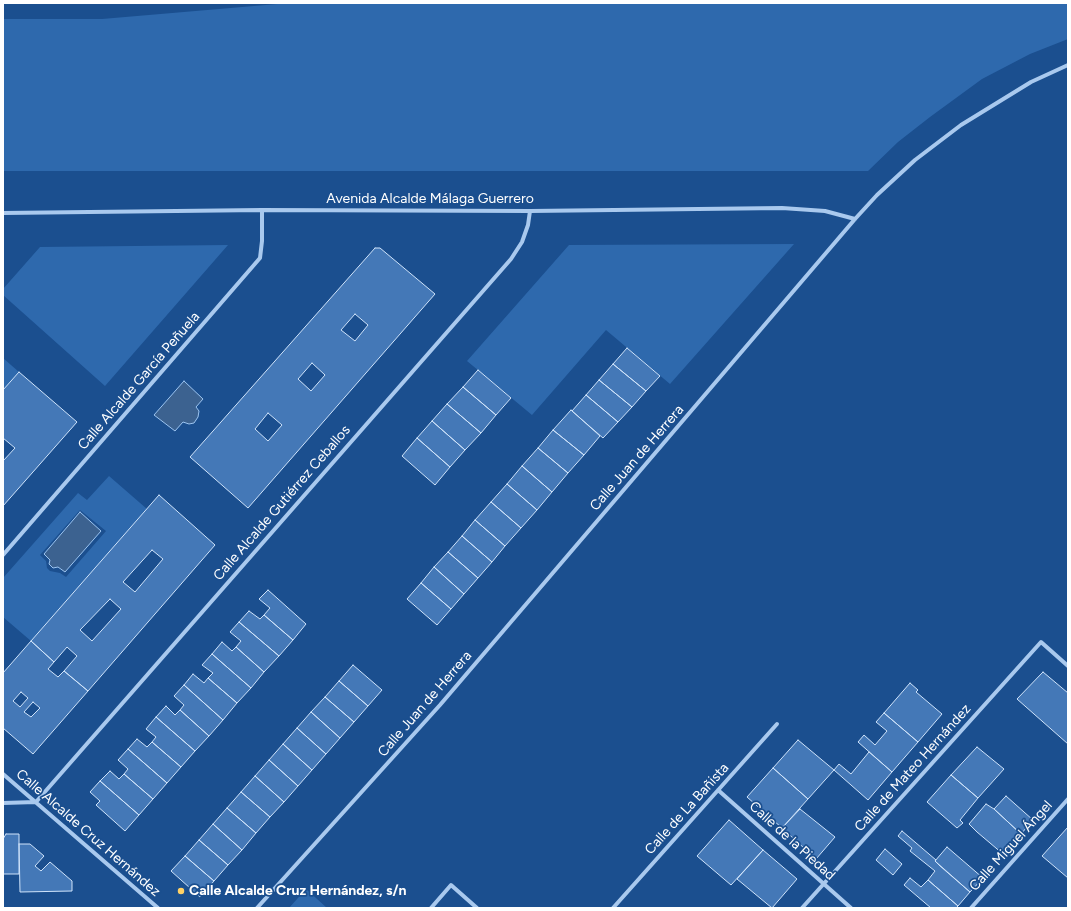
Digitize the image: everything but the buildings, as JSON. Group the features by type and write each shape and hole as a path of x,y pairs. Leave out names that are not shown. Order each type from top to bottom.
{"street":[{"name":"Calle Juan de Herrera","path":"257,908 440,705 877,195 915,160 961,125 1030,82 1068,65"},
{"name":"Avenida Alcalde Málaga Guerrero","path":"3,213 262,210 782,208 825,210 855,219"},
{"name":"Calle Alcalde García Peñuela","path":"3,555 260,258 262,241 262,210"},
{"name":"Calle Alcalde Gutiérrez Ceballos","path":"36,802 257,548 512,259 522,242 528,225 530,210"},
{"name":"Calle de Mateo Hernández","path":"802,908 1041,642 1068,666"},
{"name":"Calle de La Bañista","path":"613,908 777,724"},
{"name":"Calle Alcalde Cruz Hernández","path":"3,774 158,908"},
{"name":"Calle de la Piedad","path":"718,790 851,908"},
{"name":"Calle Miguel Ángel","path":"971,908 1068,799"},
{"path":"3,803 36,802"},
{"path":"431,908 451,885 477,908"}],"shaded area":[{"path":"289,3 1068,3 1068,39 1030,54 982,79 898,142 868,171 3,171 3,19 102,19"},
{"path":"794,244 670,384 606,330 532,415 467,361 569,245"},
{"path":"228,245 105,386 3,295 3,289 40,247"},
{"path":"3,358 19,372 3,390"},
{"path":"184,381 203,399 196,407 199,411 198,417 194,423 189,424 183,422 175,431 154,415"},
{"path":"109,476 147,509 31,641 3,617 3,578 78,493 87,500","holes":["80,510 106,531 66,577 60,573 50,571 47,568 46,561 40,555"]},
{"path":"80,512 101,531 65,572 58,567 53,568 49,564 50,560 44,554"},
{"path":"306,889 327,908 289,908"}],"place":[{"name":"Calle Alcalde Cruz Hernández, s/n","path":"181,891"}]}
